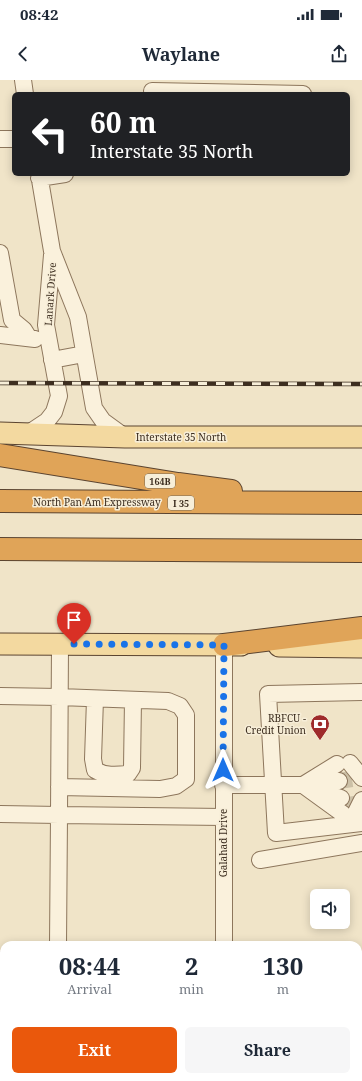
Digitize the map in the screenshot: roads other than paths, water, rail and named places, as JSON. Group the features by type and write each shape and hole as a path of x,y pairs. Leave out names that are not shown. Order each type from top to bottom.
{"highway":[{"name":"164B","path":"0,455 178,484 321,503"},
{"name":"North Pan Am Expressway","path":"0,501 362,503"},
{"path":"0,549 362,551"},
{"path":"224,645 362,628"}],"main road":[{"name":"Interstate 35 North","path":"0,433 125,437 362,437"},
{"path":"0,644 362,646"}],"street":[{"path":"23,80 25,92"},
{"path":"308,80 308,92"},
{"path":"152,88 253,92"},
{"path":"0,139 12,139"},
{"name":"Lanark Drive","path":"39,176 52,251 78,317 94,408 103,421 125,437"},
{"name":"Lanark Drive","path":"28,433 47,421 57,404 59,396 46,325 52,251"},
{"path":"0,253 12,320 24,330 29,338"},
{"path":"0,336 49,340"},
{"path":"52,360 84,354"},
{"path":"58,941 60,644"},
{"name":"Galahad Drive","path":"224,645 224,941"},
{"path":"352,790 276,833 272,786 268,694 362,692"},
{"path":"0,696 168,702 180,706 186,715 186,779 176,786 160,789 59,787"},
{"path":"94,699 93,759 95,770 101,774 113,775 128,774 132,768 133,700"},
{"path":"223,785 303,785 352,790"},
{"path":"303,785 352,790"},
{"path":"303,785 352,790"},
{"path":"0,814 224,817"},
{"path":"260,860 362,843"}],"tunnel":[{"path":"339,781 352,779"},
{"path":"341,806 355,804"}],"railway":[{"path":"0,383 362,384"}],"place":[{"name":"RBFCU - Credit Union","path":"320,741"}]}
